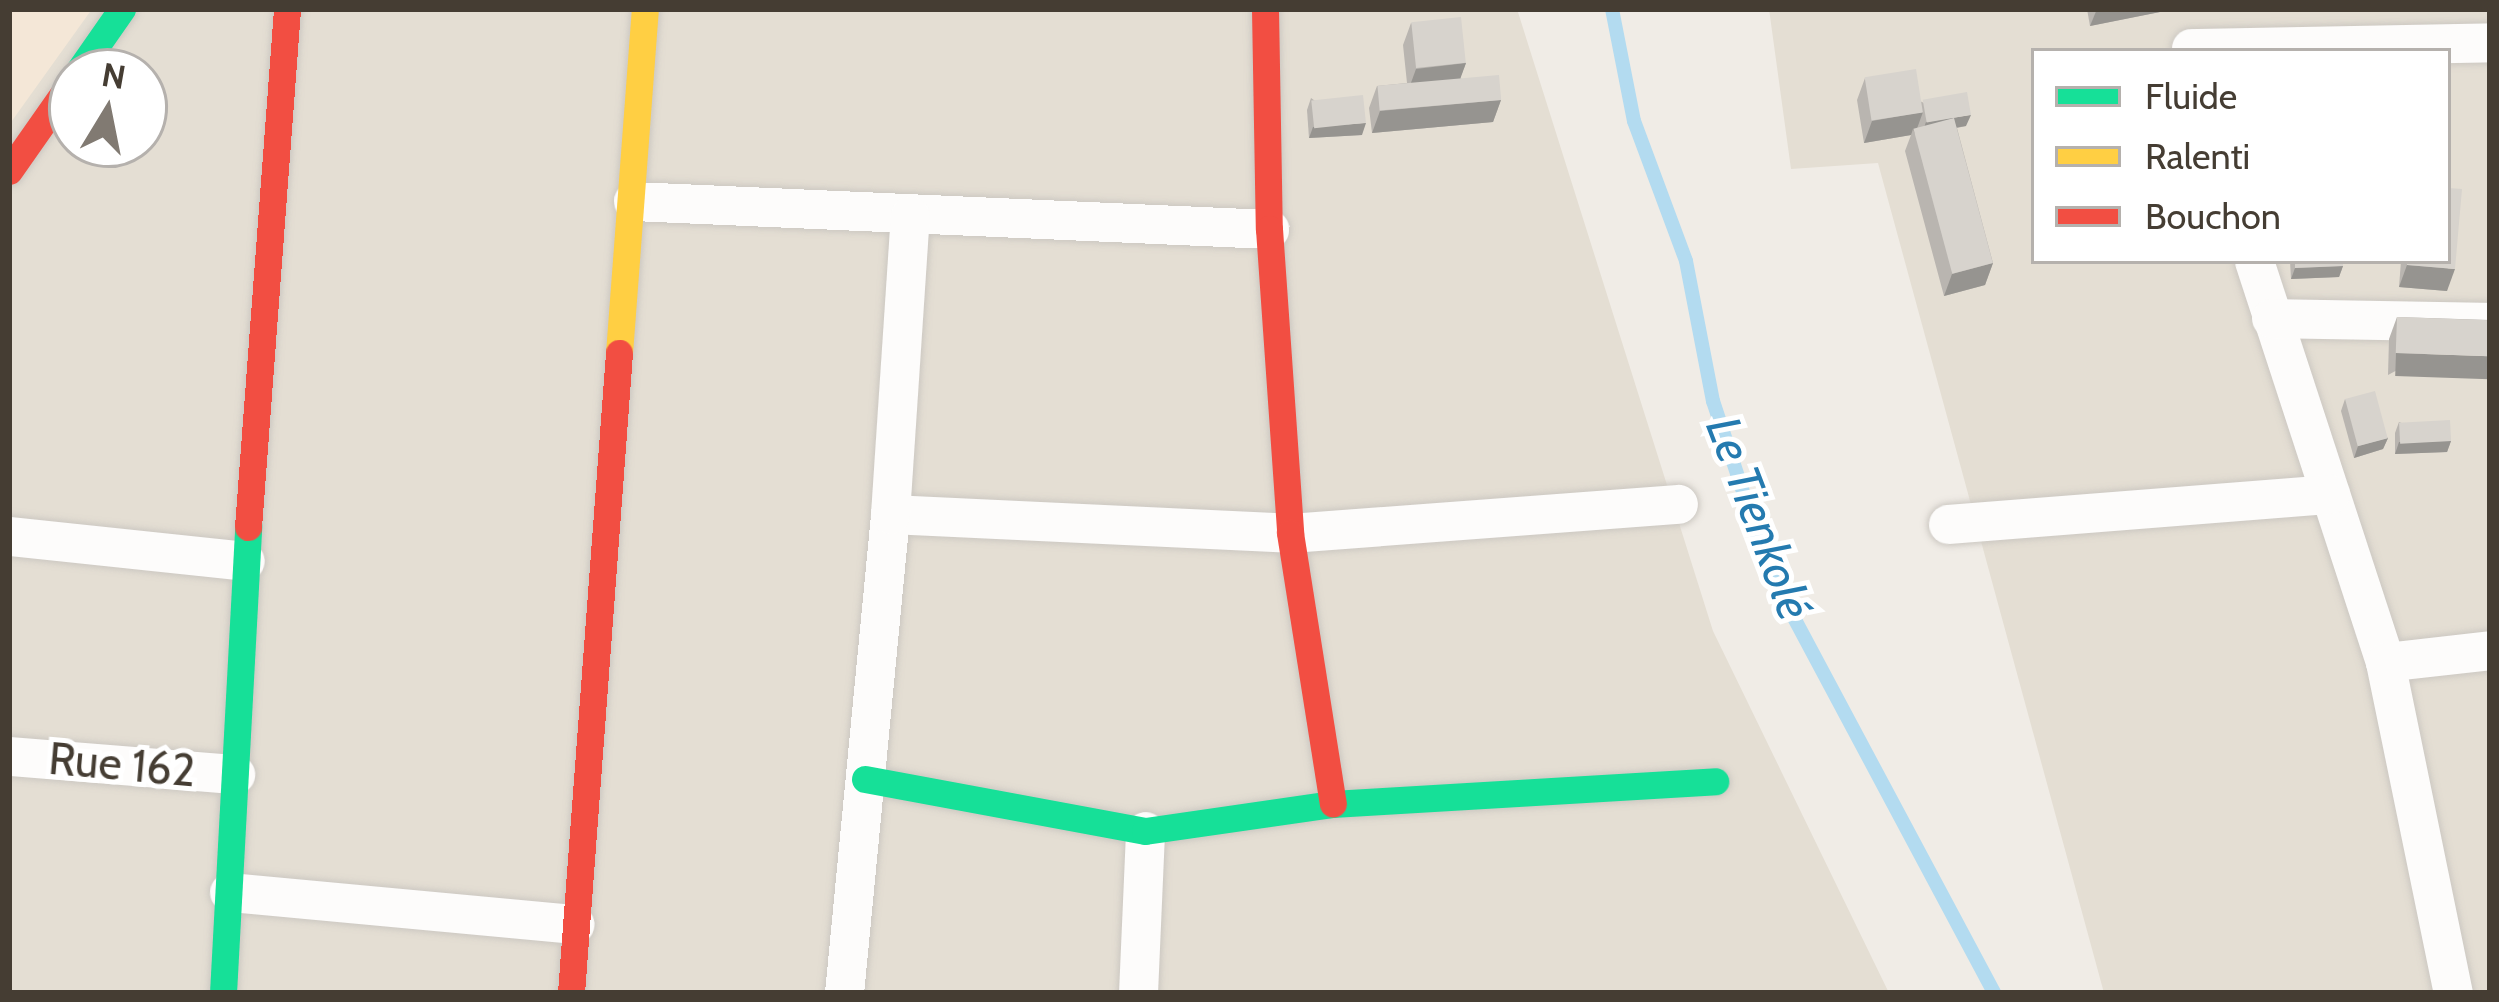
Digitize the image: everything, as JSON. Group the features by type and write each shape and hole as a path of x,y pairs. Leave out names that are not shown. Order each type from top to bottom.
{"street":[{"path":"95,48 122,9"},
{"path":"223,993 245,561 287,9"},
{"path":"571,993 645,9"},
{"path":"1265,9 1269,230 1290,533 1334,805"},
{"path":"2190,36 2490,42"},
{"path":"9,171 48,115"},
{"path":"633,201 1269,230"},
{"path":"844,993 890,514 910,216"},
{"path":"2255,264 2385,662 2453,993"},
{"path":"2271,318 2490,322"},
{"path":"1948,524 2330,494"},
{"path":"890,514 1290,533 1678,504"},
{"path":"9,536 245,561"},
{"path":"2385,662 2490,650"},
{"name":"Rue 162","path":"9,756 235,774"},
{"path":"865,779 1145,831 1334,805 1715,781"},
{"path":"1138,993 1145,831"},
{"path":"229,892 575,924"}],"shaded area":[{"path":"9,9 1517,9 1713,631 1889,993 9,993"},
{"path":"9,9 92,9 64,48 48,48 48,70 9,125"},
{"path":"1769,9 2490,9 2490,993 2104,993 1878,163 1791,169"}],"building":[{"path":"1461,17 1466,63 1416,68 1411,22"},
{"path":"1916,69 1923,112 1872,121 1865,77"},
{"path":"1499,75 1501,100 1380,111 1377,86"},
{"path":"1967,92 1971,115 1927,122 1923,100"},
{"path":"1363,95 1366,123 1314,128 1311,100"},
{"path":"1954,118 1993,263 1952,274 1913,129"},
{"path":"2451,188 2462,189 2455,269 2407,265 2451,264"},
{"path":"2295,264 2343,264 2343,266 2295,268"},
{"path":"2397,317 2490,320 2489,356 2396,353"},
{"path":"2375,391 2388,438 2358,446 2345,399"},
{"path":"2450,420 2451,441 2400,444 2399,423"}],"waterway":[{"name":"Le Tienkolé","path":"1612,9 1634,121 1686,261 1713,401 1770,573 1994,993"}],"traffic: fast":[{"path":"95,48 122,9"},
{"path":"223,993 248,527"},
{"path":"865,779 1145,831 1333,804 1715,781"}],"traffic: slow":[{"path":"619,353 645,9"}],"traffic: jam":[{"path":"248,527 287,9"},
{"path":"1265,9 1269,229 1290,533 1333,804"},
{"path":"9,171 48,115"},
{"path":"571,993 619,353"}]}
